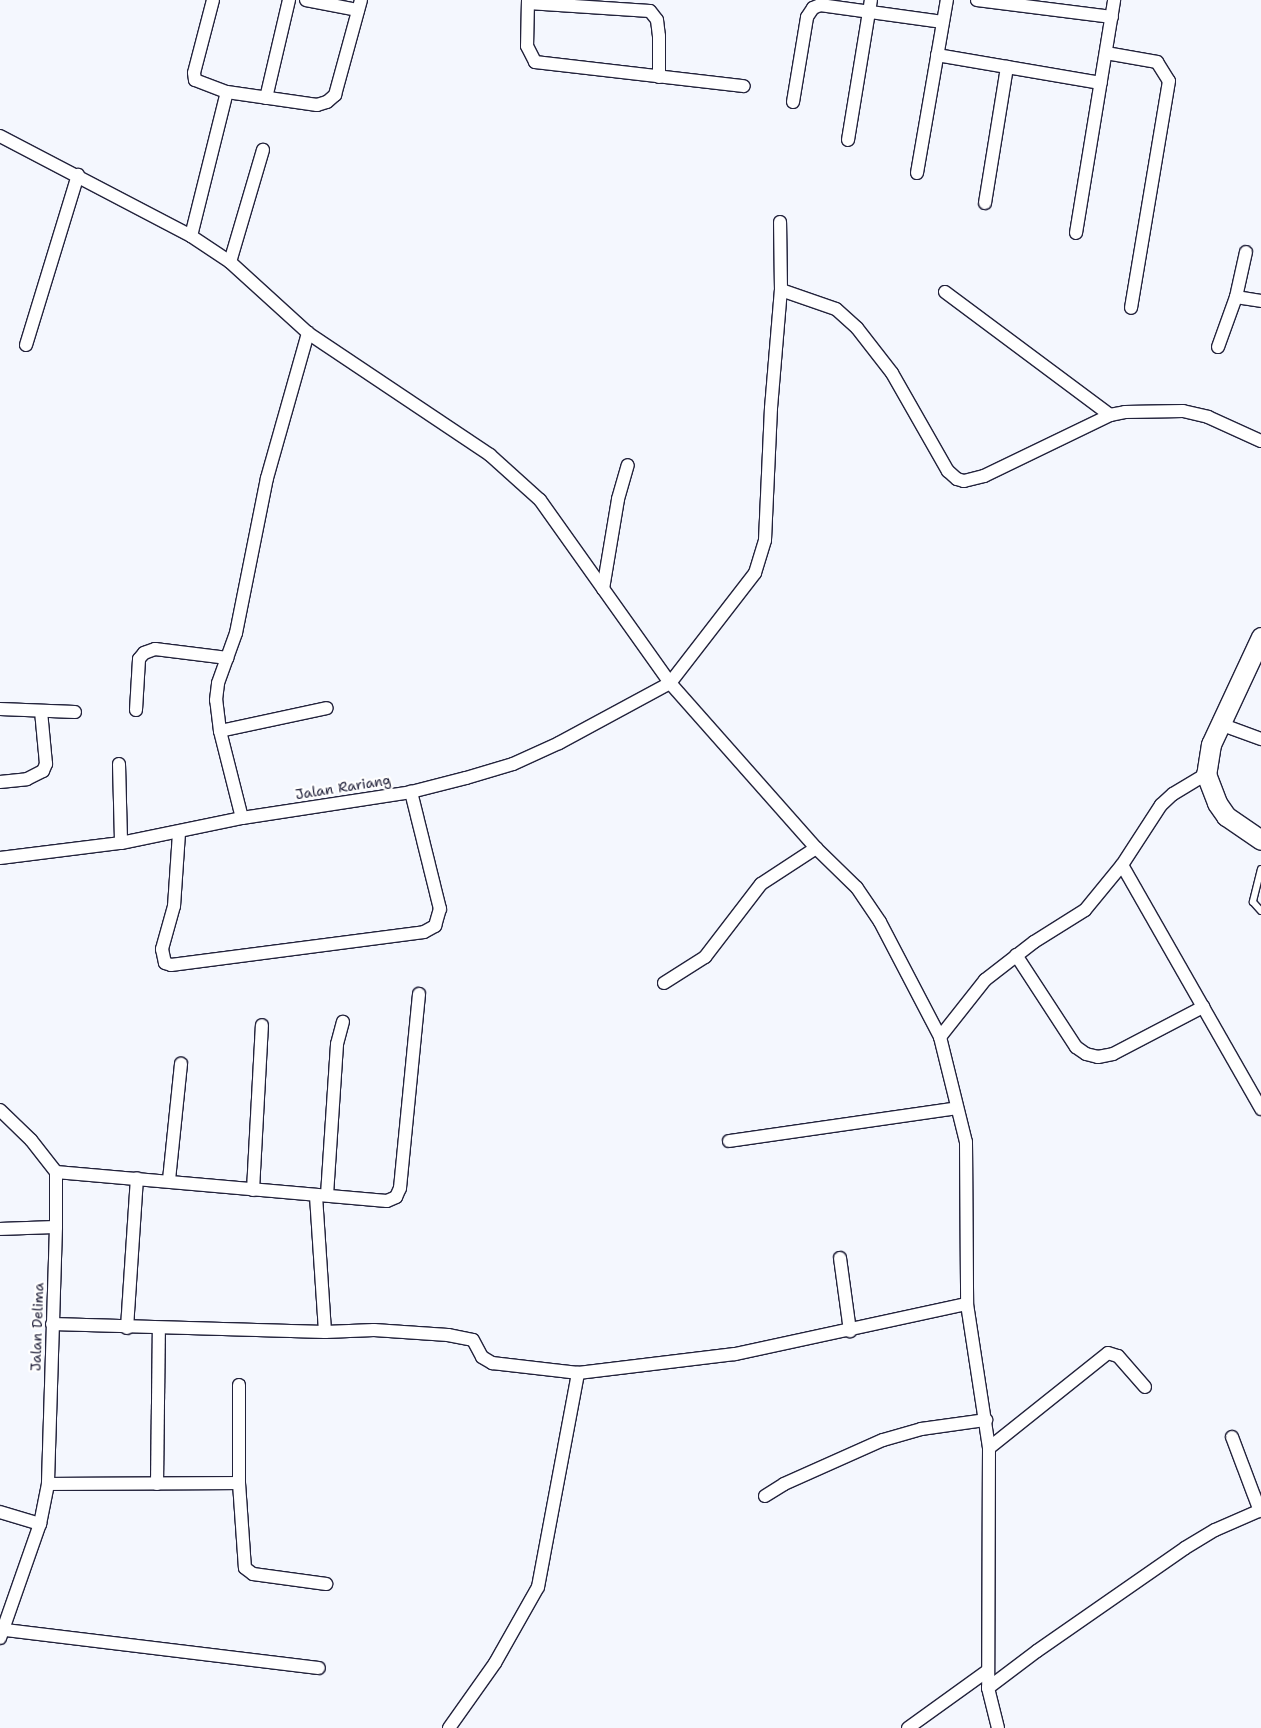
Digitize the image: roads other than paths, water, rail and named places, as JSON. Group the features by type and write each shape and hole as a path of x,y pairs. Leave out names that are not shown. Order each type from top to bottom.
{"street":[{"path":"213,0 194,78 197,82 227,92 317,105 330,101 335,95 359,5 306,0"},
{"path":"266,98 289,0"},
{"path":"917,173 946,0"},
{"path":"977,0 1028,3 1112,18"},
{"path":"1076,233 1114,0"},
{"path":"659,77 657,20 650,10 528,1 528,46 535,62 659,77 744,86"},
{"path":"793,102 807,17 813,8 820,5 870,6 943,22"},
{"path":"848,140 870,6"},
{"path":"1106,52 1157,62 1169,81 1131,308"},
{"path":"937,55 1100,82"},
{"path":"985,203 1007,67"},
{"path":"191,236 227,92"},
{"path":"0,136 78,175 191,236 230,262 308,333 497,462 540,500 670,683 816,848 857,888 880,922 940,1036 966,1142 968,1170 967,1304 989,1448 986,1672 998,1728"},
{"path":"230,262 263,150"},
{"path":"26,345 78,175"},
{"path":"670,683 755,573 765,540 770,408 781,290 780,222"},
{"path":"1218,347 1236,296 1246,252"},
{"path":"781,290 836,310 857,328 892,373 948,471 956,479 964,481 984,476 1110,415 1159,410 1183,411 1208,417 1261,441"},
{"path":"945,292 1110,415"},
{"path":"1236,296 1261,301"},
{"path":"242,818 220,732 216,700 236,633 267,478 308,333"},
{"path":"603,589 618,499 628,465"},
{"path":"1261,638 1211,744 1206,774 1217,803 1226,816 1261,840"},
{"path":"136,710 139,659 144,653 155,649 227,658"},
{"name":"Jalan Rariang","path":"0,858 121,843 179,833 242,818 411,792 513,764 670,683"},
{"path":"220,732 327,708"},
{"path":"0,709 75,712"},
{"path":"0,782 27,778 43,771 46,764 41,711"},
{"path":"1220,724 1261,739"},
{"path":"118,764 121,843"},
{"path":"940,1036 985,980 1016,955 1085,910 1122,865 1162,805 1173,794 1206,774"},
{"path":"179,833 174,906 162,949 165,963 171,965 424,932 435,926 440,909 411,792"},
{"path":"664,983 705,957 748,896 761,884 816,848"},
{"path":"1122,865 1261,1109"},
{"path":"1016,955 1076,1046 1086,1054 1098,1057 1113,1054 1203,1007"},
{"path":"0,1110 31,1140 56,1172 169,1180 253,1190 388,1201 396,1197 400,1188 419,994"},
{"path":"325,1332 321,1195 337,1044 343,1022"},
{"path":"253,1190 262,1025"},
{"path":"169,1180 181,1064"},
{"path":"729,1141 957,1108"},
{"name":"Jalan Delima","path":"2,1634 40,1524 48,1484 56,1172"},
{"path":"128,1328 137,1178"},
{"path":"0,1228 56,1227"},
{"path":"840,1258 850,1331"},
{"path":"52,1324 128,1328 325,1332 374,1330 448,1335 473,1340 482,1357 492,1363 578,1373 735,1354 850,1331 967,1304"},
{"path":"157,1484 159,1328"},
{"path":"989,1448 1108,1353 1118,1356 1146,1387"},
{"path":"450,1728 495,1663 538,1587 578,1373"},
{"path":"239,1385 239,1483 245,1568 253,1574 326,1584"},
{"path":"765,1496 784,1484 883,1440 921,1429 986,1420"},
{"path":"988,1688 1037,1651 1185,1548 1215,1530 1261,1511 1232,1437"},
{"path":"48,1484 239,1483"},
{"path":"0,1512 40,1524"},
{"path":"2,1634 319,1668"},
{"path":"908,1728 986,1672"}],"lane":[{"path":"1261,869 1253,902 1261,911"}]}
